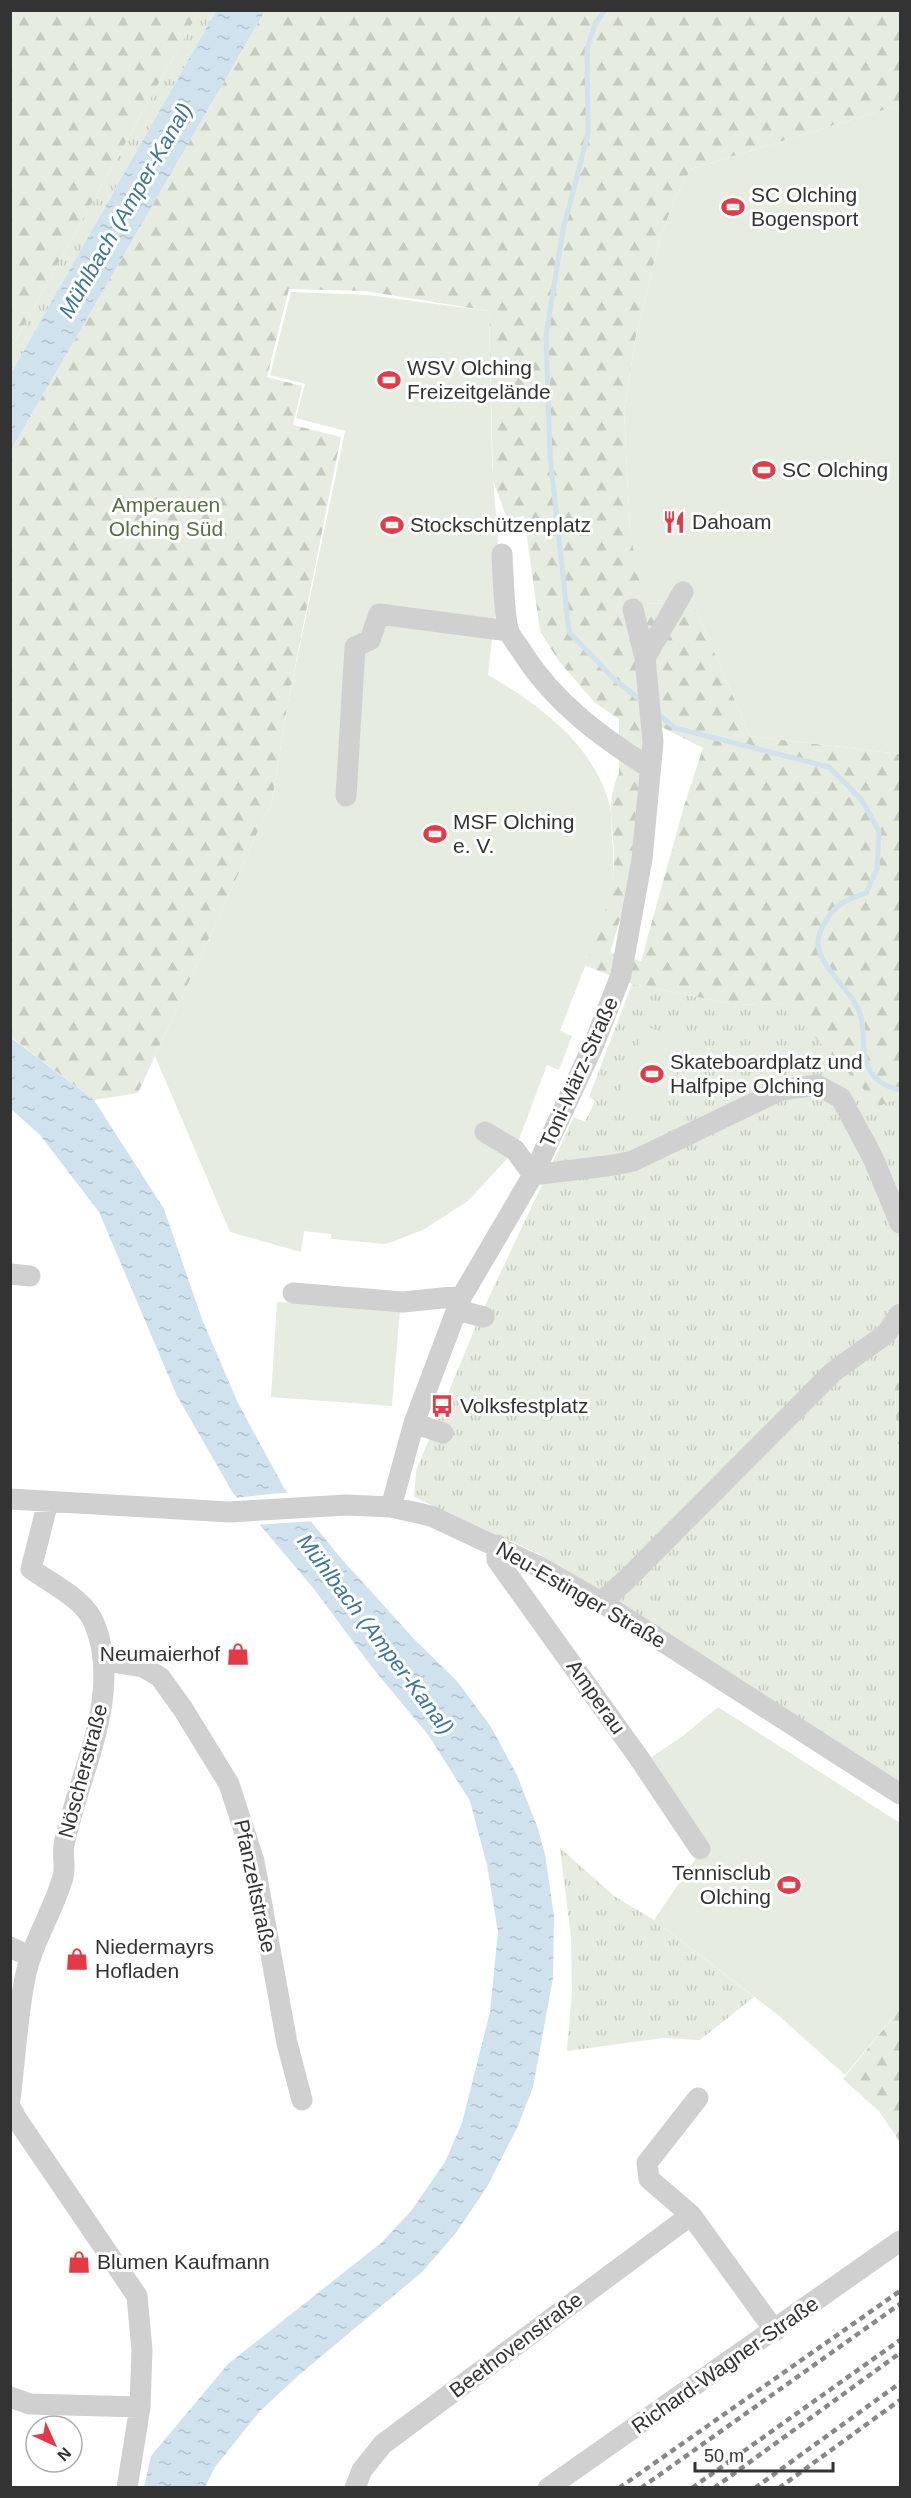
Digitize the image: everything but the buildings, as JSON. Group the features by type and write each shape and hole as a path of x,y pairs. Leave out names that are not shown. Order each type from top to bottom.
{"street":[{"path":"502,554 509,631 551,692 604,739 650,768"},
{"path":"645,658 683,592"},
{"name":"Toni-März-Straße","path":"390,1507 414,1423 460,1303 533,1175 594,1044 621,975 642,859 653,742 645,658 633,609"},
{"path":"346,796 355,647 370,640 379,614 509,631"},
{"path":"485,1132 515,1150 533,1175 573,1171 633,1161 781,1090 817,1085 841,1098 873,1158 900,1223"},
{"path":"293,1293 403,1302 460,1303 484,1317"},
{"path":"601,1602 626,1580 833,1372 886,1334 900,1314"},
{"path":"414,1423 443,1433"},
{"name":"Neu-Estinger Straße","path":"10,1499 233,1512 323,1505 390,1507 431,1516 497,1545 601,1602 900,1794"},
{"name":"Nöscherstraße","path":"10,2100 25,1979 30,1957 54,1905 64,1874 63,1847 99,1721 105,1661 95,1624 85,1607 32,1569 48,1502"},
{"name":"Amperau","path":"497,1545 497,1560 632,1749 700,1850"},
{"name":"Pfanzeltstraße","path":"105,1661 143,1667 160,1677 183,1709 229,1784 255,1861 286,2043 302,2100"},
{"path":"10,1947 30,1957"},
{"path":"698,2098 646,2163 649,2179 691,2215 775,2331"},
{"path":"10,2106 137,2296 142,2350 140,2407 127,2487"},
{"name":"Beethovenstraße","path":"355,2487 362,2470 382,2444 691,2215"},
{"name":"Richard-Wagner-Straße","path":"548,2487 775,2331 900,2241"},
{"path":"10,2397 30,2404 140,2407"}],"green space":[{"path":"10,11 199,11 11,348"},
{"path":"199,11 216,11 11,373 11,348"},
{"name":"Amperauen Olching Süd","path":"265,11 900,11 900,105 691,169 675,199 660,238 636,336 624,410 630,531 645,604 693,602 750,736 900,754 900,1097 879,1106 783,1003 738,1005 632,984 584,965 603,914 613,875 611,806 619,774 619,719 595,703 558,660 540,631 524,516 507,519 493,480 489,311 365,291 289,289 267,377 302,386 293,425 341,437 288,702 272,801 138,1093 94,1100 11,1037 11,450","holes":["644,718 703,748 684,806 641,961 610,953 636,865 646,768"]},
{"name":"SC Olching","path":"900,105 900,754 750,736 693,602 644,604 630,531 624,410 636,336 660,238 675,199 691,169"},
{"name":"MSF Olching e. V.","path":"291,292 368,295 489,311 492,462 500,571 488,675 545,714 578,746 592,764 610,806 613,862 608,902 560,1031 572,1036 559,1070 547,1065 515,1150 468,1201 423,1230 386,1244 331,1239 331,1234 304,1231 301,1252 230,1232 155,1056 272,801 288,702 345,431 296,418 305,384 270,375"},
{"path":"632,984 738,1005 783,1003 900,1074 900,1382 895,1387 897,1442 900,1445 900,1786 539,1554 414,1497 416,1471 480,1316 574,1117 585,1122 595,1101 589,1097"},
{"name":"Skateboardplatz und Halfpipe Olching","path":"645,1026 689,1042 663,1111 651,1114 633,1112 615,1106"},
{"path":"277,1302 400,1310 392,1406 271,1397"},
{"path":"900,1382 900,1445 897,1443 895,1386"},
{"name":"Tennisclub Olching","path":"718,1707 900,1823 900,2009 845,2075 778,2015 654,1920 702,1849 646,1761 684,1735"},
{"path":"560,1848 614,1896 654,1920 754,1997 700,2040 663,2038 567,2051 572,1992 571,1938"},
{"path":"900,2009 900,2142 879,2111 843,2079"}],"water":[{"name":"Mühlbach (Amper-Kanal)","path":"216,11 265,11 11,450 11,373"},
{"name":"Mühlbach (Amper-Kanal)","path":"10,1037 94,1100 164,1209 202,1319 238,1403 284,1488 339,1556 414,1639 457,1681 491,1727 517,1775 537,1826 545,1854 554,1916 553,1978 533,2087 518,2126 487,2187 455,2234 422,2272 299,2375 260,2411 215,2467 205,2487 144,2487 151,2456 228,2364 381,2243 411,2211 445,2162 462,2123 490,2012 498,1932 487,1865 470,1801 429,1736 371,1666 314,1589 233,1493 177,1396 99,1212 40,1135 11,1109"}],"pier":[{"path":"292,1492 315,1521 255,1525 233,1498"}],"waterway":[{"path":"605,10 595,24 587,49 588,134 563,230 546,336 550,455 569,632 615,680 643,702"},
{"path":"657,713 675,728 829,767 861,799 879,831 877,869 866,893 844,902 833,911 823,927 818,942 824,961 857,1007 861,1017 864,1054 869,1068 882,1083 900,1090"}],"railway":[{"path":"619,2488 900,2291"},
{"path":"641,2488 900,2304"},
{"path":"692,2488 900,2340"},
{"path":"714,2488 900,2353"},
{"path":"755,2488 900,2383"},
{"path":"779,2488 900,2400"}],"place":[{"name":"SC Olching Bogensport","path":"733,207"},
{"name":"WSV Olching Freizeitgelände","path":"389,380"},
{"name":"SC Olching","path":"764,470"},
{"name":"Dahoam","path":"674,522"},
{"name":"Stockschützenplatz","path":"392,525"},
{"name":"MSF Olching e. V.","path":"435,834"},
{"name":"Skateboardplatz und Halfpipe Olching","path":"652,1074"},
{"name":"Volksfestplatz","path":"442,1406"},
{"name":"Neumaierhof","path":"238,1654"},
{"name":"Tennisclub Olching","path":"789,1885"},
{"name":"Niedermayrs Hofladen","path":"77,1959"},
{"name":"Blumen Kaufmann","path":"79,2262"}]}
